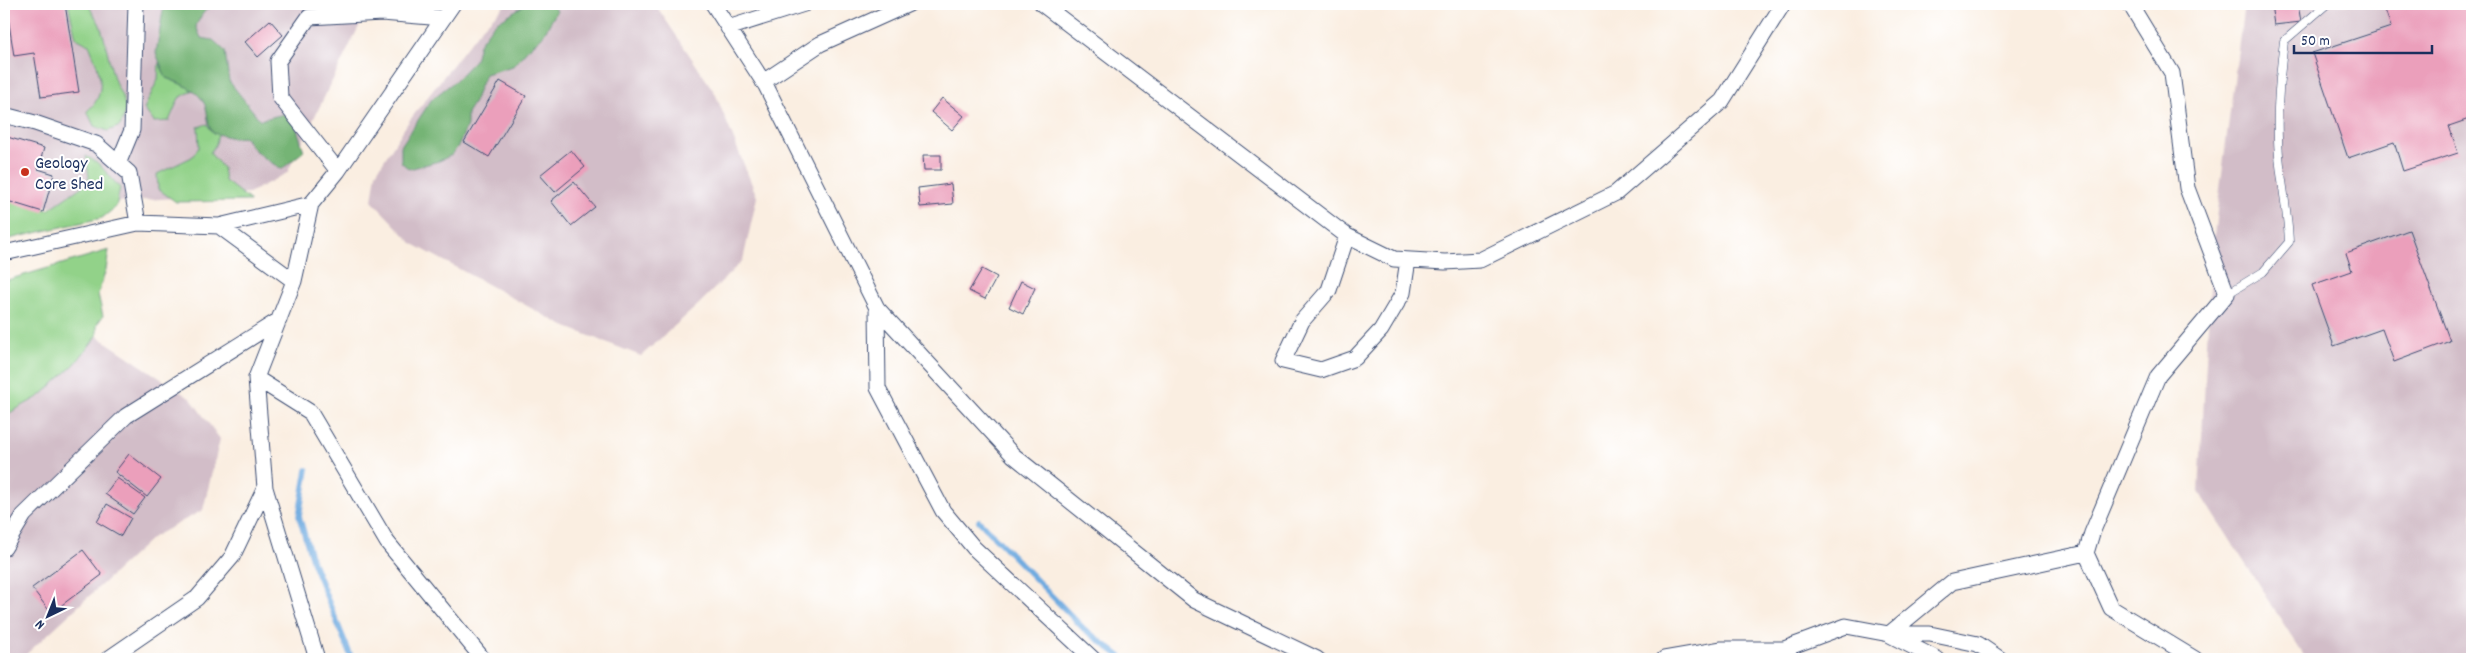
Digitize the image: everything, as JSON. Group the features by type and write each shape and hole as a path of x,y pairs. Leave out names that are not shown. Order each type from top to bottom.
{"street":[{"path":"118,164 132,130 136,4"},
{"path":"317,659 265,488 256,378 294,281 311,204 338,171 453,4"},
{"path":"713,4 763,82 876,308 1013,456 1194,600 1317,659"},
{"path":"728,28 804,4"},
{"path":"763,82 820,44 909,4"},
{"path":"1042,4 1347,236 1394,259 1445,262 1480,260 1616,193 1722,101 1783,4"},
{"path":"2130,4 2172,72 2187,188 2227,294 2158,376 2092,532 2086,552 2111,608 2195,659"},
{"path":"338,171 280,97 278,61 309,17 382,13 442,18"},
{"path":"4,115 35,123 96,144 129,173 138,222"},
{"path":"4,253 138,222 219,226 311,204"},
{"path":"219,226 294,281"},
{"path":"1347,236 1329,290 1302,321 1283,361 1321,370 1355,358 1381,330 1403,293 1408,260"},
{"path":"876,308 878,388 943,511 974,548 1093,659"},
{"path":"4,548 24,515 126,416 278,320"},
{"path":"256,378 310,412 387,542 483,659"},
{"path":"108,659 197,598 232,557 265,488"},
{"path":"1889,634 1952,582 2086,552"},
{"path":"1664,659 1722,649 1784,649 1846,626 1889,634 1930,634 1978,644 2000,659"},
{"path":"1889,634 1937,659"}],"lane":[{"path":"2227,294 2263,272 2289,242 2288,219 2280,163 2279,83 2284,41 2327,4"}],"shaded area":[{"path":"4,4 370,4 287,173 249,193 27,208 4,203"},
{"path":"506,4 655,4 715,93 757,197 743,260 698,305 641,356 564,326 413,244 372,201 376,173 409,121 479,31"},
{"path":"2244,4 2472,4 2472,659 2306,659 2199,491 2212,250"},
{"path":"97,336 191,399 220,439 203,510 153,537 21,659 4,659 4,414 27,403"}],"green space":[{"path":"68,4 90,4 91,10 99,22 102,31 115,82 125,105 124,118 120,126 108,131 94,126 87,111 94,104 98,96 100,80 96,62 89,45 76,38"},
{"path":"164,4 219,4 207,9 198,22 196,26 201,38 213,40 225,51 229,81 260,120 284,114 295,123 304,151 282,169 257,152 245,137 233,138 213,133 209,126 205,105 202,100 194,91 166,78 156,53"},
{"path":"526,4 552,4 557,11 542,37 513,66 485,74 474,102 467,113 467,125 460,143 452,155 439,161 409,169 401,162 401,146 432,99 455,81 475,60 479,44 494,24"},
{"path":"159,62 166,78 186,86 192,91 179,98 169,121 154,122 144,109 158,79"},
{"path":"207,124 213,133 218,134 216,144 210,153 223,168 225,181 251,201 176,202 158,189 157,174 192,157 199,147 198,127"},
{"path":"86,156 98,163 120,188 116,207 102,218 4,240 4,195 48,210 84,185 89,177"},
{"path":"109,250 106,270 98,294 103,316 97,324 97,336 74,365 40,396 4,416 4,281"}],"building":[{"path":"6,4 65,4 79,92 41,97 34,53 14,56"},
{"path":"95,4 122,4 121,7 95,6"},
{"path":"2271,4 2298,4 2301,22 2274,25"},
{"path":"2383,4 2443,4 2444,8 2457,4 2466,4 2472,21 2472,118 2449,126 2458,153 2403,171 2394,142 2348,158 2312,53 2391,27"},
{"path":"270,20 283,35 258,57 245,42"},
{"path":"500,81 526,96 489,157 464,142"},
{"path":"942,98 964,116 952,130 931,112"},
{"name":"Geology Core Shed","path":"4,136 44,148 38,169 54,174 43,212 4,200"},
{"path":"571,150 585,167 555,192 540,175"},
{"path":"923,155 941,155 941,170 924,170"},
{"path":"574,182 595,207 571,226 551,201"},
{"path":"951,184 953,204 920,207 918,188"},
{"path":"2409,230 2450,341 2394,362 2382,329 2334,346 2312,285 2352,271 2346,253"},
{"path":"982,269 997,277 985,299 969,291"},
{"path":"1021,281 1035,288 1023,314 1009,307"},
{"path":"129,454 161,479 147,497 115,472"},
{"path":"117,478 145,498 133,514 105,494"},
{"path":"107,504 131,518 121,536 97,522"},
{"path":"83,550 102,575 51,613 32,588"}],"waterway":[{"path":"307,470 299,516 313,563 352,659"},
{"path":"979,521 1084,629 1124,659"}],"place":[{"name":"Geology Core Shed","path":"25,172"}]}
